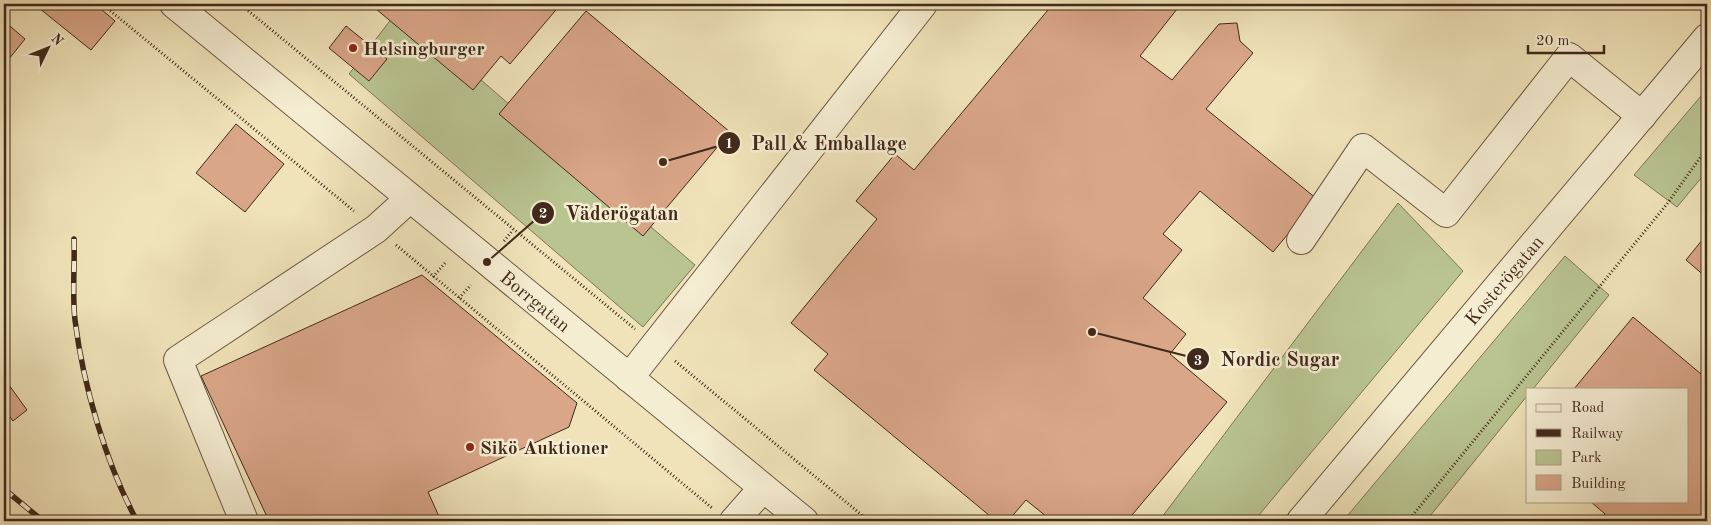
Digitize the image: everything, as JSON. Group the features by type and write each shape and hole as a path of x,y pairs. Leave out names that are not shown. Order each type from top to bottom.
{"street":[{"path":"629,378 923,4"},
{"name":"Borrgatan","path":"192,9 410,198 804,521"},
{"name":"Kosterögatan","path":"1301,521 1707,38"},
{"path":"1301,240 1363,148 1446,213 1569,58 1642,116"},
{"path":"244,521 178,360 376,229 410,198"},
{"path":"724,515 763,488"}],"path":[{"path":"102,4 434,276 583,404 724,515"},
{"path":"240,4 869,521"},
{"path":"1408,521 1667,204 1707,148"},
{"path":"502,244 513,230"},
{"path":"434,276 445,263"},
{"path":"459,298 471,285"}],"green space":[{"path":"399,9 695,265 643,327 349,74"},
{"path":"1707,89 1707,171 1677,207 1634,175"},
{"path":"1398,203 1463,271 1254,521 1159,521"},
{"path":"1565,256 1609,295 1534,388 1526,388 1526,397 1426,521 1343,521"}],"building":[{"path":"34,4 95,4 115,21 91,50"},
{"path":"370,4 561,4 510,64 501,56 473,90"},
{"path":"1053,4 1181,4 1140,56 1172,80 1219,24 1237,23 1240,41 1253,53 1206,109 1317,199 1273,252 1200,191 1163,234 1182,250 1143,298 1186,334 1170,354 1227,402 1127,521 1052,521 1026,500 1008,521 996,521 814,370 828,354 791,323 877,219 856,201 895,154 914,170"},
{"path":"586,11 730,132 643,236 499,114"},
{"path":"4,21 25,39 4,65"},
{"path":"346,26 387,59 369,81 329,48"},
{"path":"236,124 284,164 245,212 196,173"},
{"path":"1707,234 1707,278 1686,260"},
{"path":"422,275 577,403 569,427 428,492 441,521 269,521 201,376"},
{"path":"1633,317 1707,379 1707,521 1599,521 1605,514 1591,502 1688,502 1688,388 1575,388"},
{"path":"4,378 27,410 13,421 4,409"}],"railway":[{"path":"74,239 74,310 84,371 97,424 115,475 137,521"},
{"path":"4,489 43,521"}],"place":[{"name":"Helsingburger","path":"353,48"},
{"name":"Pall & Emballage","path":"663,162"},
{"name":"Väderögatan","path":"487,262"},
{"name":"Nordic Sugar","path":"1092,332"},
{"name":"Sikö Auktioner","path":"470,447"}]}
